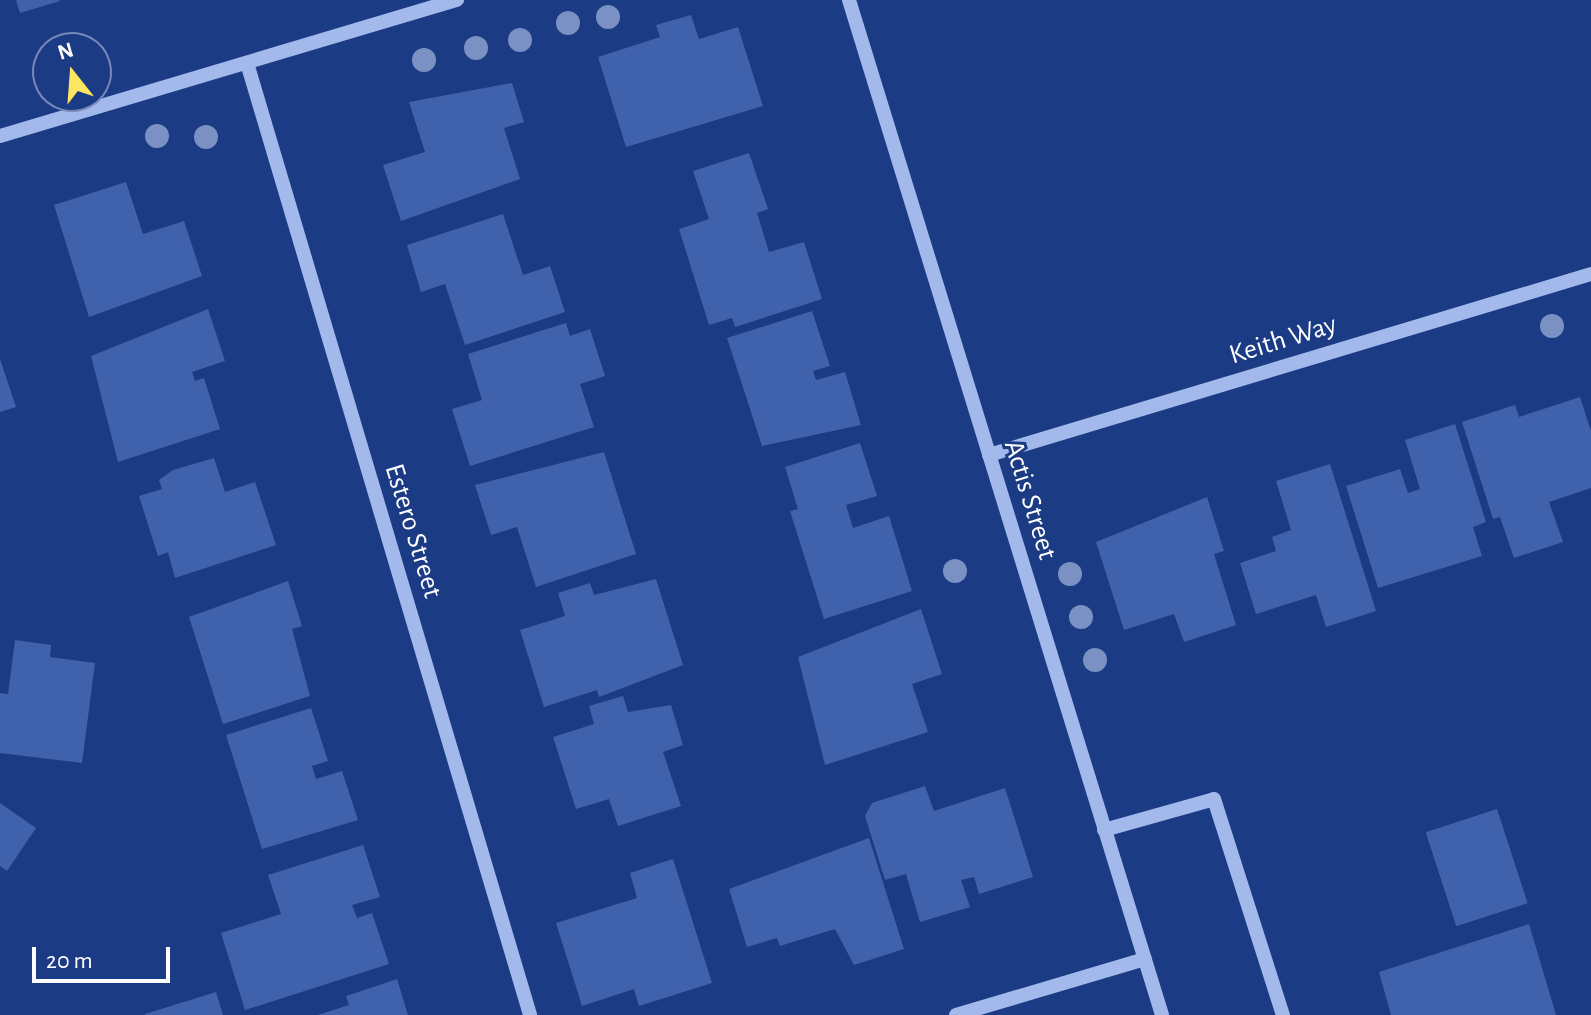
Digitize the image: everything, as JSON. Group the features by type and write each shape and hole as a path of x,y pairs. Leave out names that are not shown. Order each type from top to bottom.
{"street":[{"path":"0,136 457,0"},
{"name":"Actis Street","path":"849,0 1162,1015"},
{"name":"Estero Street","path":"247,63 530,1015"},
{"name":"Keith Way","path":"989,455 1591,274"},
{"path":"1104,830 1214,799 1283,1015"},
{"path":"956,1015 1145,959"}],"building":[{"path":"16,0 59,0 60,1 20,13"},
{"path":"691,15 699,39 738,27 763,106 626,147 598,57 660,37 656,25"},
{"path":"512,83 524,122 504,128 520,179 401,221 383,165 425,152 409,102"},
{"path":"749,153 768,209 757,213 769,252 804,242 822,299 735,327 732,318 709,325 679,229 709,219 693,171"},
{"path":"126,182 143,234 184,221 202,276 89,317 54,205"},
{"path":"503,214 523,275 550,266 565,312 465,345 445,284 421,292 407,245"},
{"path":"208,309 225,361 192,372 195,381 204,378 220,429 118,462 91,356"},
{"path":"812,311 830,366 813,371 816,380 845,372 861,425 762,446 727,338"},
{"path":"566,323 570,336 590,329 605,376 580,384 594,427 470,466 452,409 482,400 468,354"},
{"path":"0,359 16,407 0,412"},
{"path":"1580,397 1591,431 1591,488 1549,502 1563,542 1514,558 1500,517 1493,519 1462,422 1515,405 1519,417"},
{"path":"1455,424 1486,522 1473,527 1482,556 1378,588 1346,486 1400,469 1408,493 1420,489 1405,440"},
{"path":"860,443 877,496 846,505 853,528 889,516 912,591 824,619 790,511 798,509 785,467"},
{"path":"604,452 636,554 536,587 517,527 491,535 475,485"},
{"path":"214,458 225,492 255,482 276,545 175,578 168,552 158,556 139,496 162,489 159,480 173,470"},
{"path":"1330,464 1376,611 1326,627 1316,595 1256,614 1240,563 1276,551 1272,537 1291,530 1276,481"},
{"path":"1207,497 1224,551 1214,554 1236,625 1184,642 1174,614 1124,630 1096,542"},
{"path":"656,579 683,665 599,697 597,690 544,707 520,630 565,616 558,593 590,583 594,595"},
{"path":"288,581 302,626 292,629 310,696 223,724 189,617"},
{"path":"921,609 942,674 912,684 928,732 825,765 798,657"},
{"path":"15,640 51,645 50,657 95,663 82,763 0,753 0,693 8,694"},
{"path":"623,696 628,712 671,705 683,745 663,752 681,806 618,826 609,799 576,809 553,737 594,724 589,706"},
{"path":"311,708 328,761 312,766 316,779 342,771 358,820 262,849 226,735"},
{"path":"925,786 934,811 1005,788 1033,877 979,894 974,877 961,880 970,907 920,922 906,874 885,880 865,816 872,803"},
{"path":"0,803 36,828 7,871 0,866"},
{"path":"1497,809 1528,903 1456,926 1426,832"},
{"path":"869,838 904,949 854,965 835,929 780,946 777,938 747,947 729,889"},
{"path":"363,845 380,897 352,905 357,918 372,913 389,964 245,1010 221,933 281,914 268,875"},
{"path":"673,859 712,983 639,1006 634,989 582,1006 556,923 637,898 630,873"},
{"path":"1529,924 1556,1015 1391,1015 1379,972"},
{"path":"397,979 408,1015 318,1015 349,1005 346,996"},
{"path":"216,992 223,1015 145,1015 145,1014"}]}
